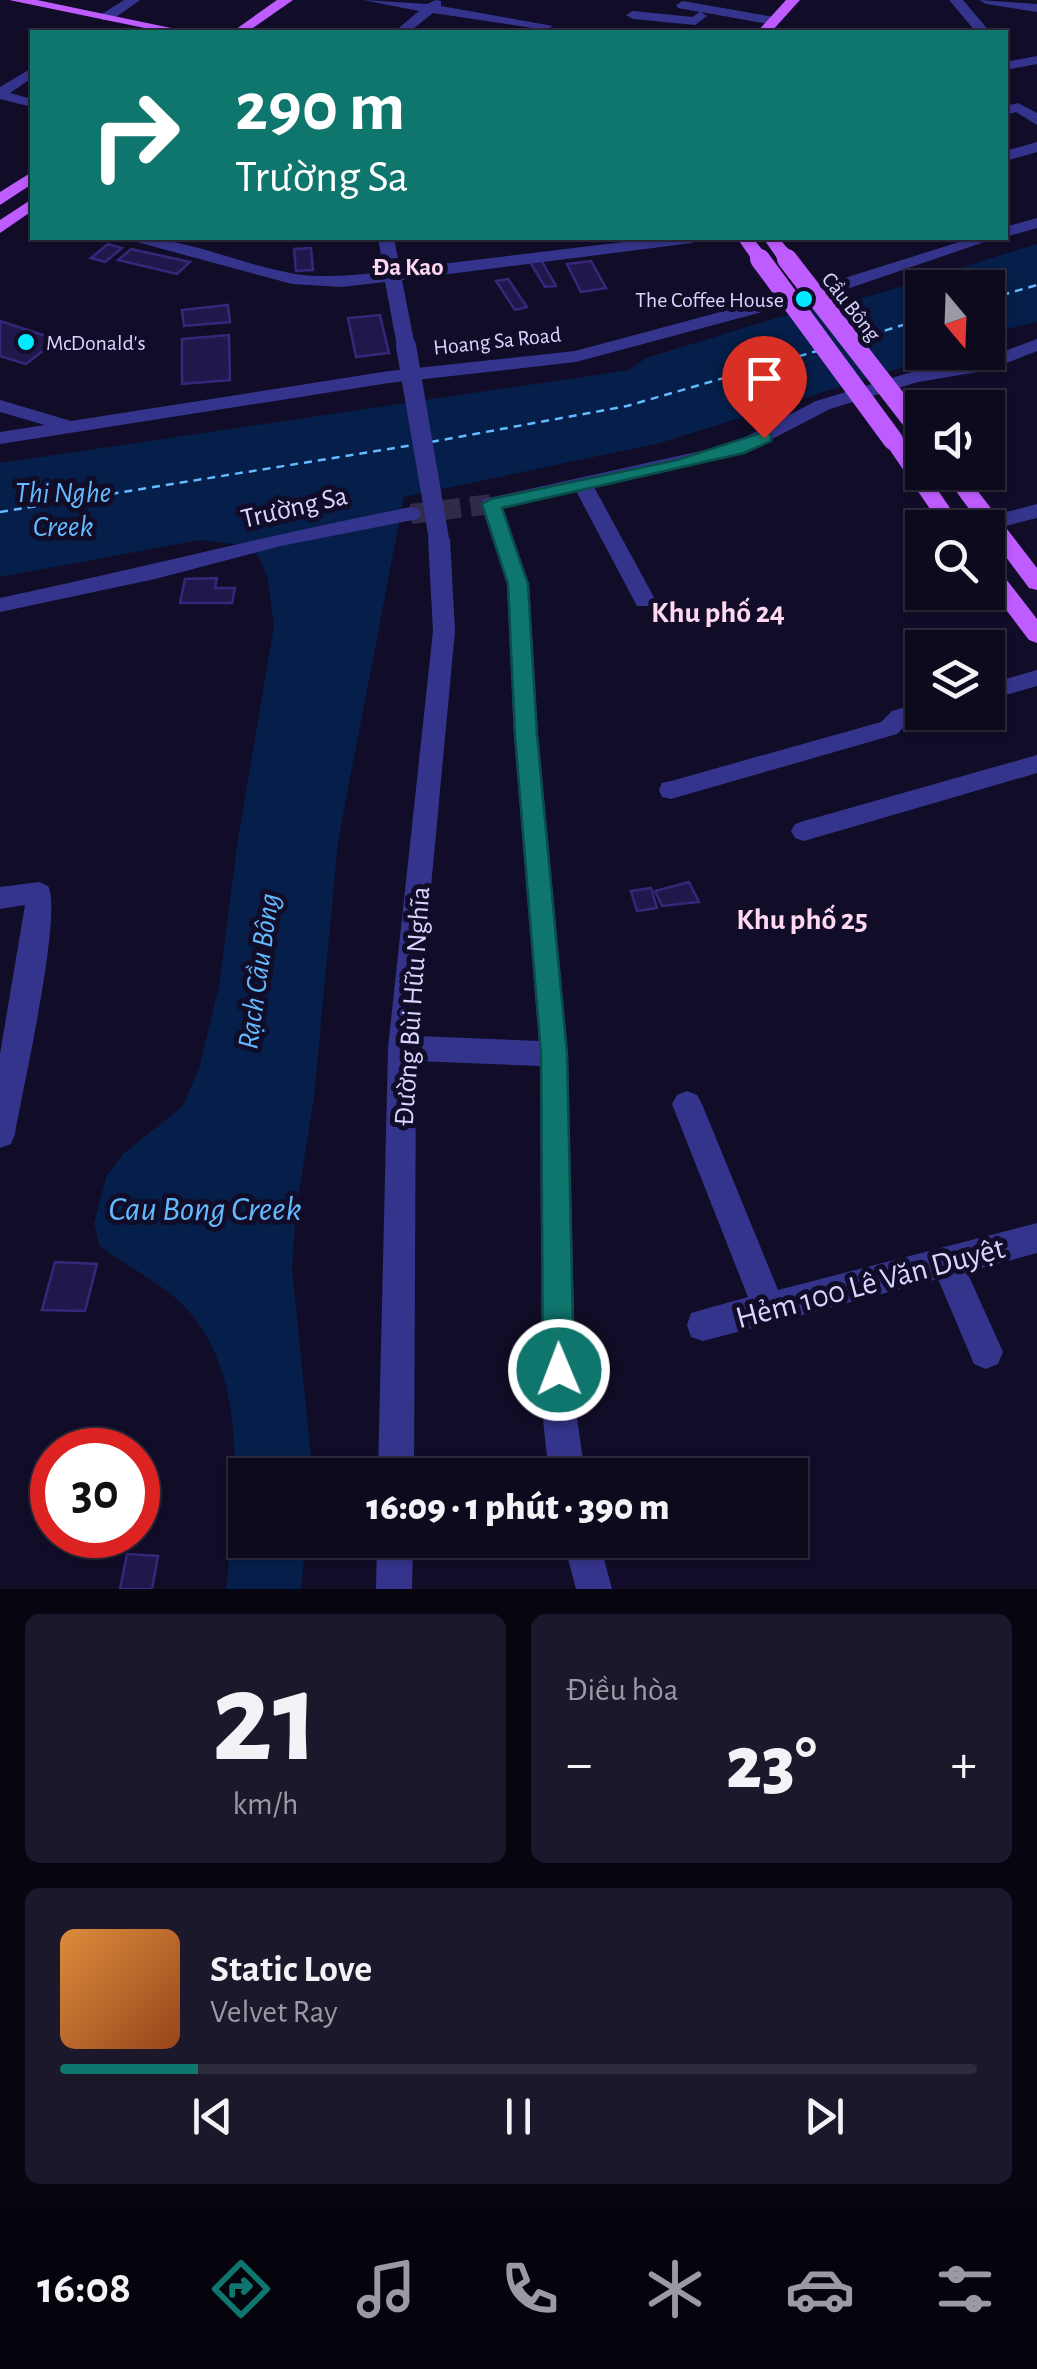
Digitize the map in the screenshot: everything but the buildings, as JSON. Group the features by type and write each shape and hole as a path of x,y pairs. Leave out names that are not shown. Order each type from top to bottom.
{"main road":[{"path":"16,0 171,30"},
{"path":"242,30 286,0"},
{"path":"769,27 793,0"},
{"path":"0,200 30,178"},
{"path":"0,228 30,209"},
{"name":"Cầu Bông","path":"747,240 942,510"},
{"name":"Cầu Bông","path":"772,240 905,412"},
{"path":"1005,542 1037,583"},
{"path":"1005,593 1037,635"}],"street":[{"path":"107,18 133,0"},
{"path":"370,0 546,26"},
{"path":"403,30 440,0"},
{"path":"956,0 981,30"},
{"path":"986,0 1037,8"},
{"path":"683,5 769,27"},
{"path":"633,15 694,21 707,10"},
{"path":"1008,65 1037,60"},
{"path":"0,94 30,73"},
{"path":"0,94 30,102"},
{"path":"1008,110 1018,107 1037,120"},
{"path":"1008,155 1037,147"},
{"path":"1008,231 1037,223"},
{"path":"150,240 181,243 292,279 342,282 667,240"},
{"name":"Đường Bùi Hữu Nghĩa","path":"386,240 439,539 444,631 402,1048 396,1458"},
{"path":"549,240 558,256"},
{"name":"Hoang Sa Road","path":"0,438 389,378 576,356 838,286 982,240"},
{"path":"565,1458 560,1410 554,1054 520,664 518,584 491,504 738,449 823,406 915,378 982,366 1037,344"},
{"path":"0,406 75,427"},
{"path":"583,486 645,601"},
{"path":"1005,519 1037,511"},
{"name":"Trường Sa","path":"0,605 192,563 281,538 411,514"},
{"path":"1005,687 1037,678"},
{"path":"672,790 889,728 905,716"},
{"path":"804,832 1037,764"},
{"path":"0,898 39,894 37,928 10,1016 0,1134"},
{"path":"402,1048 554,1054"},
{"path":"687,1104 769,1308"},
{"name":"Hẻm 100 Lê Văn Duyệt","path":"703,1325 1037,1238"},
{"path":"946,1262 986,1352"},
{"path":"394,1589 395,1558"},
{"path":"586,1558 594,1589"}],"water":[{"path":"1037,244 1037,322 1005,329 1005,270 954,270"},
{"path":"905,285 905,366 660,443 404,497 338,841 314,1097 296,1211 292,1270 311,1458 234,1458 229,1401 220,1365 204,1332 162,1287 99,1245 94,1223 107,1175 123,1154 183,1106 199,1068 219,986 238,839 274,626 268,579 258,556 242,545 200,540 0,577 0,463 629,370 646,358 776,318"},
{"path":"229,1558 304,1558 301,1589 226,1589"}],"ferry route":[{"path":"1005,294 1037,285"},
{"path":"858,339 905,324"},
{"path":"431,442 627,406 817,351"},
{"path":"0,512 413,445"}],"tunnel":[{"path":"411,514 491,504"}],"place":[{"name":"The Coffee House","path":"804,299"},
{"name":"McDonald's","path":"26,342"}],"district":[{"name":"Đa Kao","path":"408,266"},
{"name":"Khu phố 24","path":"718,612"},
{"name":"Khu phố 25","path":"802,919"}],"route":[{"path":"559,1370 554,1054 519,646 518,584 491,504 679,465 764,438"}],"water label":[{"name":"Thi Nghe Creek","path":"63,509"},
{"name":"Rạch Cầu Bông","path":"258,971"},
{"name":"Cau Bong Creek","path":"205,1208"}]}
